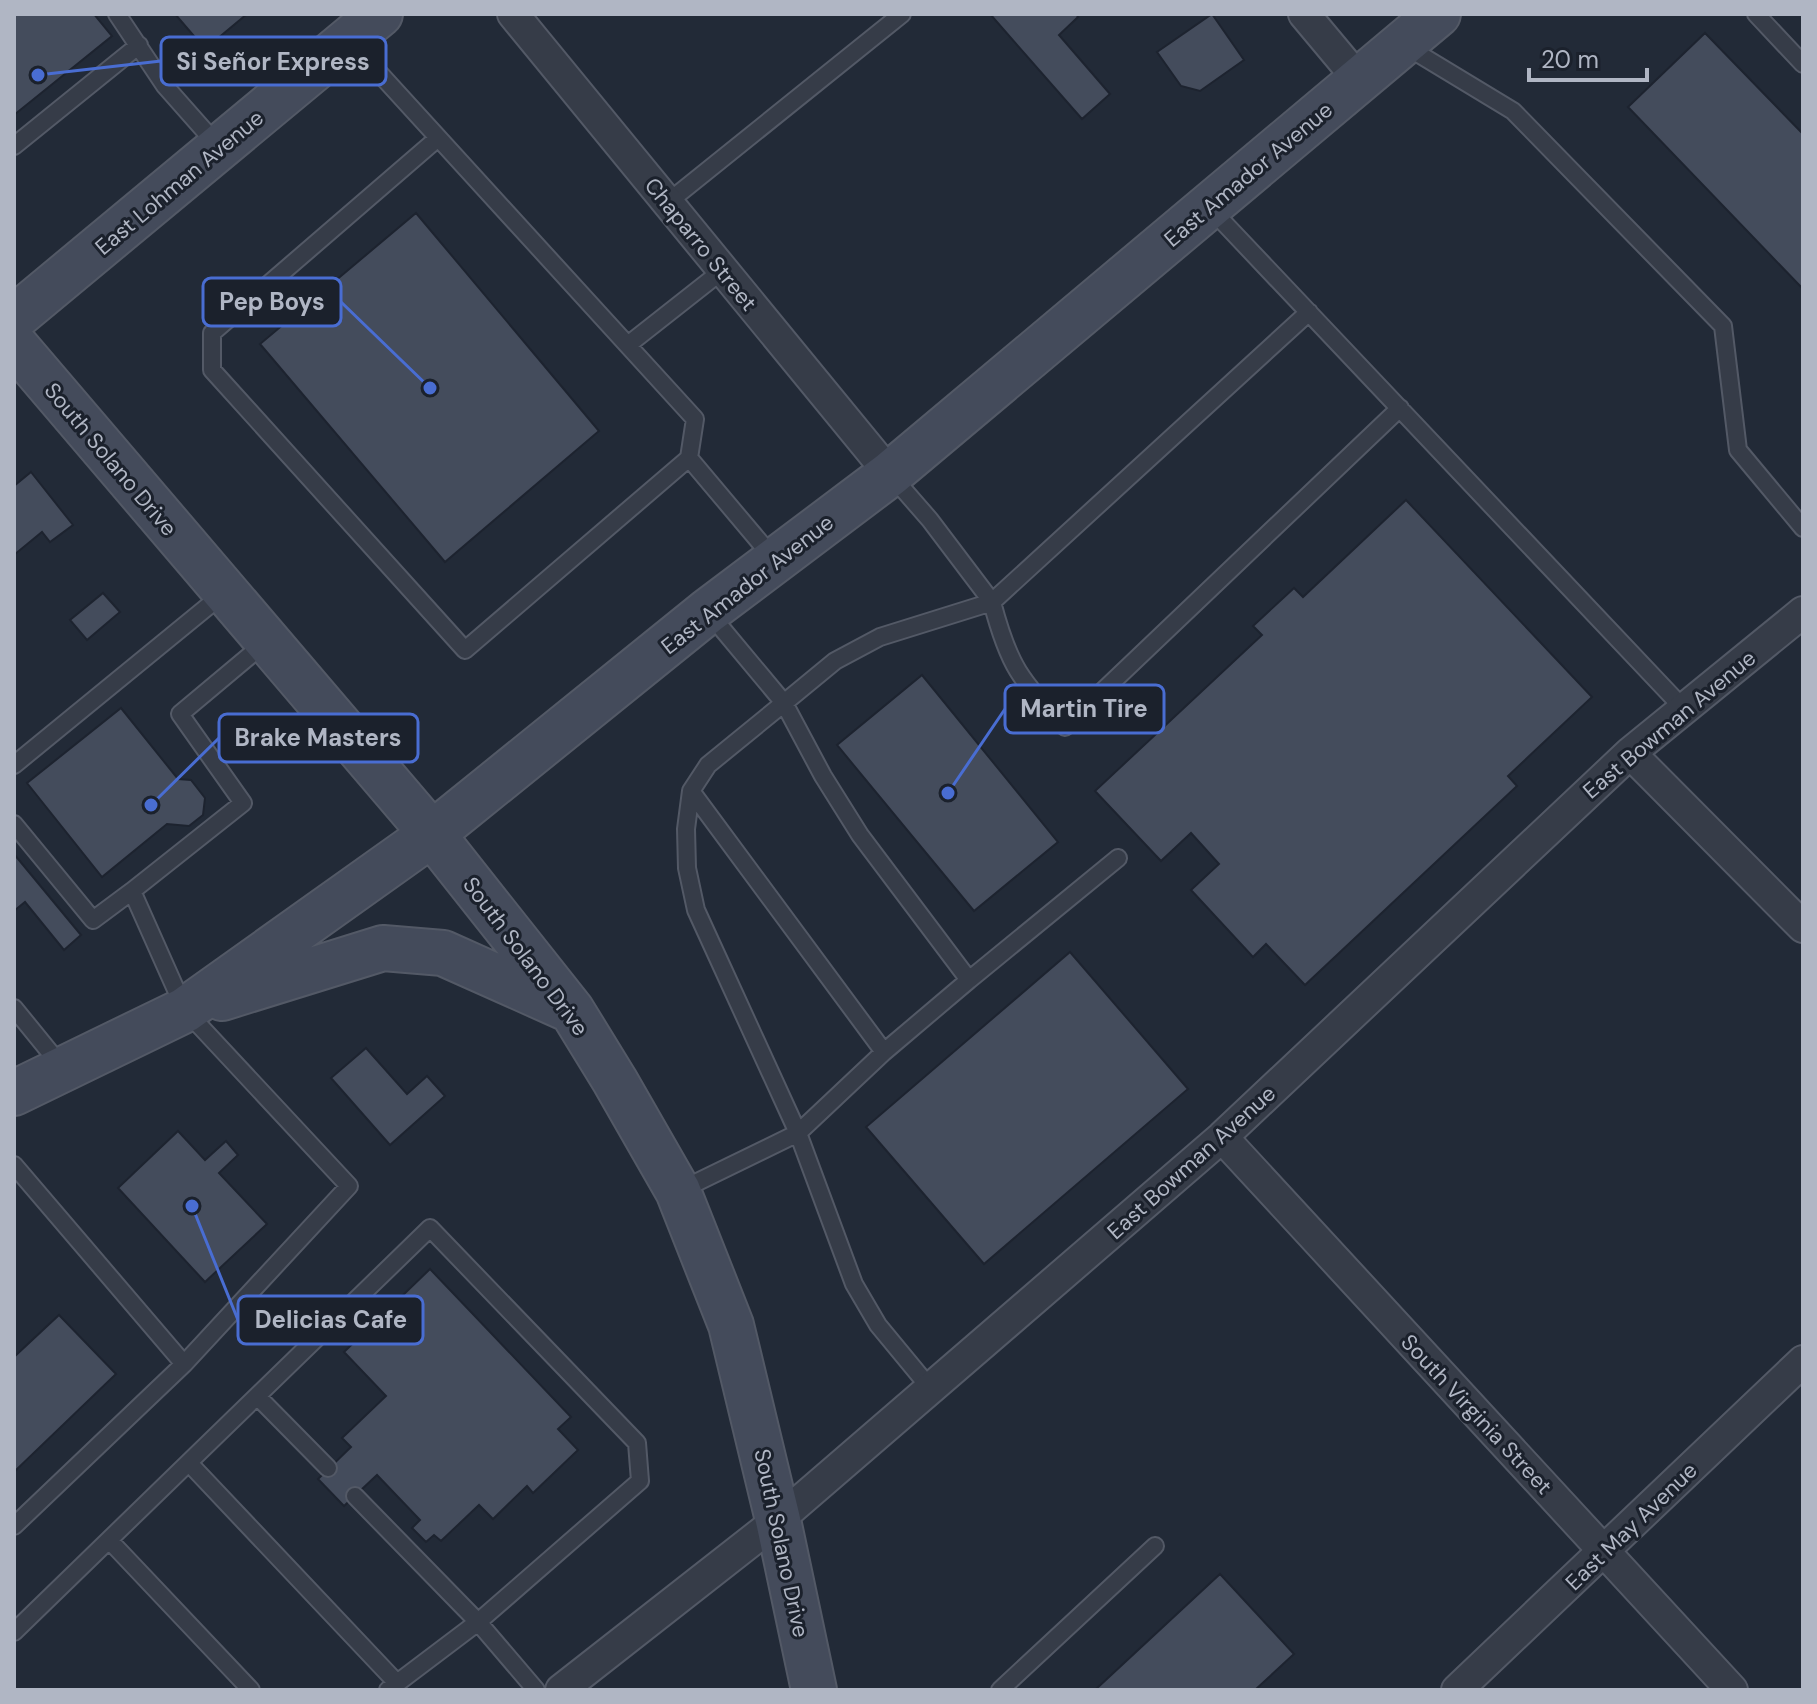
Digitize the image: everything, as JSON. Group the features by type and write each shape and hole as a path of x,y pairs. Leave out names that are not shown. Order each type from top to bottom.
{"main road":[{"name":"East Amador Avenue","path":"14,1093 66,1071 185,1010 432,834 708,611 890,474 1438,14"},
{"name":"East Lohman Avenue","path":"14,318 365,27"},
{"name":"South Solano Drive","path":"14,344 224,594 432,834 572,1011 678,1191 731,1325 778,1520 814,1690"},
{"path":"185,1010 383,948 443,953 572,1011"}],"street":[{"name":"Chaparro Street","path":"513,14 890,474"},
{"path":"1304,14 1360,81"},
{"name":"East Bowman Avenue","path":"572,1687 778,1520 1222,1137 1630,753 1803,612"},
{"path":"1630,753 1803,927"},
{"name":"South Virginia Street","path":"1222,1137 1732,1690"},
{"name":"East May Avenue","path":"1457,1690 1803,1361"}],"lane":[{"path":"117,14 165,86 221,149"},
{"path":"667,203 902,14"},
{"path":"1756,14 1803,64"},
{"path":"365,27 438,138 695,419 689,458 465,650 212,370 212,333 438,138"},
{"path":"1402,44 1513,111 1723,326 1738,450 1803,528"},
{"path":"14,146 139,45"},
{"path":"1208,206 1684,709"},
{"path":"629,344 723,270"},
{"path":"930,1388 878,1325 854,1284 798,1133 696,910 687,868 686,829 691,791 708,765 835,661 880,637 992,602 1309,312"},
{"path":"890,474 992,602 1005,651 1022,681 1065,727 1400,408"},
{"path":"689,458 775,560"},
{"path":"14,765 224,594"},
{"path":"708,611 784,703 823,776 860,835 969,980"},
{"path":"14,824 93,920 243,803 180,714 266,642"},
{"path":"691,791 884,1052"},
{"path":"678,1191 798,1133 884,1052 1118,858"},
{"path":"14,1526 184,1364 349,1186 185,1010 132,891"},
{"path":"14,1008 66,1071"},
{"path":"14,1165 184,1364"},
{"path":"14,1632 430,1228 637,1443 640,1481 478,1622 392,1686 189,1463"},
{"path":"257,1396 328,1468"},
{"path":"355,1496 478,1622 536,1690"},
{"path":"109,1540 251,1690"},
{"path":"1000,1690 1155,1546"}],"building":[{"path":"14,14 94,14 112,36 14,115"},
{"path":"175,14 247,14 205,49"},
{"path":"990,14 1076,14 1078,17 1059,35 1110,94 1082,119"},
{"path":"1212,14 1244,60 1200,91 1181,86 1157,52"},
{"path":"1705,33 1803,134 1803,289 1628,107"},
{"path":"416,213 599,431 445,562 260,344"},
{"path":"31,472 73,525 50,542 42,532 14,555 14,486"},
{"path":"1406,500 1592,697 1508,776 1517,786 1305,985 1266,944 1253,957 1191,890 1219,864 1191,833 1161,861 1095,791 1262,635 1253,626 1294,588 1303,597"},
{"path":"103,593 120,612 87,640 70,620"},
{"path":"922,675 1058,842 974,911 837,745"},
{"path":"121,708 178,779 191,780 205,798 203,815 189,826 167,824 102,877 27,783"},
{"path":"14,854 81,935 64,950 25,902 14,911"},
{"path":"1070,952 1188,1089 984,1264 866,1127"},
{"path":"366,1048 407,1094 427,1076 445,1096 390,1145 331,1078"},
{"path":"178,1131 205,1160 226,1141 238,1155 219,1173 267,1224 205,1282 118,1188"},
{"path":"430,1269 571,1417 558,1429 578,1450 533,1493 527,1486 493,1519 479,1505 441,1541 434,1535 426,1542 412,1528 420,1520 377,1475 344,1506 318,1479 351,1447 342,1438 386,1396 344,1352"},
{"path":"59,1315 116,1374 14,1472 14,1357"},
{"path":"1220,1574 1294,1654 1255,1690 1095,1690"}],"place":[{"name":"Si Señor Express","path":"38,75"},
{"name":"Pep Boys","path":"430,388"},
{"name":"Martin Tire","path":"948,793"},
{"name":"Brake Masters","path":"151,805"},
{"name":"Delicias Cafe","path":"192,1206"}]}
